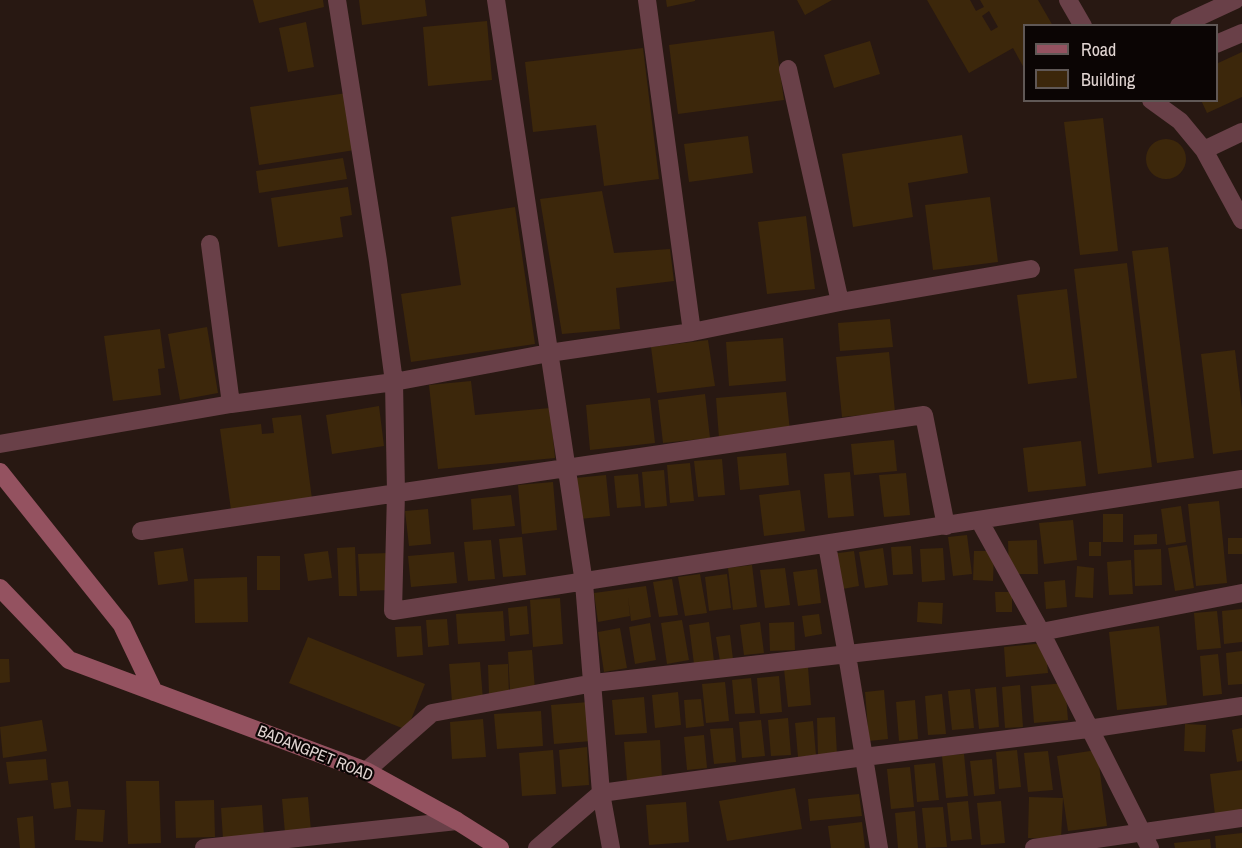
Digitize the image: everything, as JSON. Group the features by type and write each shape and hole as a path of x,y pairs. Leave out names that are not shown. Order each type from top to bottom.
{"main road":[{"path":"0,472 122,625 154,692"},
{"name":"BADANGPET ROAD","path":"0,588 69,660 366,771 457,821 500,848"}],"street":[{"path":"338,0 394,382 396,493 393,611 1242,479"},
{"path":"496,0 584,583 594,683 601,793 611,848"},
{"path":"647,0 693,332"},
{"path":"1068,0 1082,24"},
{"path":"1183,24 1236,0"},
{"path":"1218,43 1242,33"},
{"path":"788,69 840,302"},
{"path":"1154,102 1180,121 1204,150 1242,220"},
{"path":"1204,150 1242,132"},
{"path":"210,244 231,404"},
{"path":"0,444 231,404 394,382 549,353 693,332 840,302 1030,269"},
{"path":"141,531 924,415 946,526"},
{"path":"980,520 1041,632 1145,840"},
{"path":"827,544 879,848"},
{"path":"366,771 432,713 594,683 1041,632 1242,593"},
{"path":"537,848 601,793 1088,729 1242,706"},
{"path":"1034,848 1145,840 1242,818"},
{"path":"204,848 457,821"}],"building":[{"path":"253,0 323,0 324,7 259,23"},
{"path":"359,0 425,0 427,16 362,25"},
{"path":"666,0 695,0 695,1 667,7"},
{"path":"797,0 832,0 805,15"},
{"path":"927,0 970,0 976,11 984,7 980,0 1038,0 1052,24 1023,24 1023,66 1013,48 969,73","holes":["989,11 998,27 991,31 982,16"]},
{"path":"487,21 492,80 428,86 423,27"},
{"path":"306,22 314,67 288,72 279,28"},
{"path":"774,31 784,100 678,114 669,45"},
{"path":"870,41 880,74 834,88 824,55"},
{"path":"643,48 659,179 604,186 596,125 533,132 525,62"},
{"path":"1242,52 1242,97 1207,113 1202,102 1218,102 1218,63"},
{"path":"347,93 355,150 259,165 250,107"},
{"path":"1103,118 1118,251 1080,255 1064,122"},
{"path":"962,135 968,173 908,183 913,217 853,227 842,154"},
{"path":"748,136 753,173 689,182 684,144"},
{"path":"1166,139 1174,140 1180,145 1185,151 1185,167 1180,173 1174,178 1166,179 1158,178 1152,173 1147,167 1146,159 1147,151 1152,145 1158,140"},
{"path":"343,158 347,179 259,193 256,171"},
{"path":"348,187 352,215 340,217 343,237 278,247 271,198"},
{"path":"602,191 614,253 670,249 674,281 616,288 620,329 562,334 540,199"},
{"path":"990,197 998,262 933,270 925,205"},
{"path":"515,207 535,344 411,362 401,294 461,285 451,217"},
{"path":"806,216 815,289 767,294 758,222"},
{"path":"1168,247 1194,458 1157,463 1132,251"},
{"path":"1127,263 1152,467 1098,474 1074,269"},
{"path":"1067,289 1077,378 1028,384 1017,295"},
{"path":"890,319 893,347 840,351 838,323"},
{"path":"207,327 218,393 180,400 168,334"},
{"path":"160,329 165,368 158,369 161,395 113,401 104,336"},
{"path":"783,338 786,381 729,386 726,342"},
{"path":"708,340 715,386 657,393 651,347"},
{"path":"1235,350 1242,409 1242,450 1213,454 1201,354"},
{"path":"889,352 895,412 842,417 836,357"},
{"path":"471,381 475,415 550,408 555,458 438,469 429,385"},
{"path":"786,392 790,432 719,438 716,398"},
{"path":"705,394 710,438 663,443 658,400"},
{"path":"650,398 655,443 590,450 586,405"},
{"path":"379,406 384,446 332,454 326,415"},
{"path":"301,415 312,499 231,510 220,429 261,424 262,434 274,433 272,418"},
{"path":"894,440 897,471 854,475 851,444"},
{"path":"1081,441 1086,486 1028,492 1023,448"},
{"path":"786,453 789,485 740,490 737,457"},
{"path":"722,459 725,495 698,497 694,461"},
{"path":"690,463 694,501 670,503 667,465"},
{"path":"664,470 667,506 645,508 642,472"},
{"path":"850,472 854,516 828,518 824,474"},
{"path":"906,473 910,515 884,517 879,475"},
{"path":"638,474 641,506 617,508 614,476"},
{"path":"606,475 610,516 579,519 575,478"},
{"path":"553,482 557,530 522,534 518,485"},
{"path":"800,490 805,531 764,536 759,495"},
{"path":"511,495 515,526 473,530 471,499"},
{"path":"1219,501 1227,583 1196,586 1188,504"},
{"path":"1181,506 1186,542 1166,545 1161,509"},
{"path":"428,509 431,544 409,546 405,511"},
{"path":"1103,514 1123,514 1123,542 1103,542"},
{"path":"1073,520 1077,560 1044,564 1039,523"},
{"path":"1157,534 1157,544 1134,545 1134,535"},
{"path":"967,535 972,574 953,576 948,537"},
{"path":"522,537 526,575 503,577 499,539"},
{"path":"1228,538 1242,538 1242,554 1228,554"},
{"path":"491,540 495,579 468,581 464,542"},
{"path":"1037,540 1038,574 1009,574 1008,541"},
{"path":"1089,542 1101,542 1101,556 1089,556"},
{"path":"1187,545 1194,588 1175,591 1168,548"},
{"path":"911,546 913,574 893,575 891,547"},
{"path":"355,547 357,596 339,596 337,548"},
{"path":"183,548 188,581 158,585 154,552"},
{"path":"883,548 888,585 865,588 859,552"},
{"path":"943,548 945,580 922,582 920,549"},
{"path":"1161,549 1162,585 1135,586 1134,550"},
{"path":"328,551 332,578 308,581 304,554"},
{"path":"854,551 859,586 837,590 831,554"},
{"path":"974,551 994,551 993,581 973,580"},
{"path":"454,552 457,583 411,587 408,556"},
{"path":"389,553 391,590 360,591 358,554"},
{"path":"257,556 280,556 280,590 257,590"},
{"path":"1131,560 1133,594 1109,595 1107,562"},
{"path":"752,565 757,607 733,610 728,568"},
{"path":"1077,566 1094,568 1093,598 1075,597"},
{"path":"785,568 790,605 765,608 760,570"},
{"path":"817,569 821,603 798,606 793,572"},
{"path":"700,574 707,613 685,616 678,577"},
{"path":"727,574 731,608 709,611 705,577"},
{"path":"247,577 248,622 195,623 194,579"},
{"path":"672,579 678,615 659,617 653,582"},
{"path":"1065,580 1067,607 1046,609 1044,582"},
{"path":"646,586 651,617 631,621 628,597 630,616 598,622 594,593"},
{"path":"995,592 1012,592 1012,612 996,612"},
{"path":"560,598 563,644 533,647 530,600"},
{"path":"918,602 943,603 942,624 917,622"},
{"path":"527,606 529,634 510,636 508,608"},
{"path":"1242,609 1242,642 1224,644 1222,611"},
{"path":"503,611 505,641 458,644 456,614"},
{"path":"1217,611 1221,648 1197,650 1194,613"},
{"path":"819,614 822,634 805,637 802,616"},
{"path":"447,619 449,645 428,647 426,620"},
{"path":"682,620 689,660 667,664 661,623"},
{"path":"709,622 714,661 694,664 689,625"},
{"path":"760,622 764,653 744,655 740,625"},
{"path":"794,622 795,650 770,651 769,623"},
{"path":"650,623 656,660 635,664 629,627"},
{"path":"421,626 423,655 397,657 395,627"},
{"path":"1159,626 1167,705 1117,710 1109,632"},
{"path":"620,628 627,668 604,672 598,632"},
{"path":"730,635 733,659 720,661 716,637"},
{"path":"308,637 425,684 407,730 289,683"},
{"path":"1045,643 1048,673 1006,677 1004,647"},
{"path":"532,650 535,690 510,691 508,652"},
{"path":"1242,651 1242,684 1228,685 1226,653"},
{"path":"1218,654 1222,694 1203,696 1200,656"},
{"path":"0,659 9,659 10,682 0,683"},
{"path":"480,662 483,700 452,702 449,664"},
{"path":"508,664 509,694 489,695 488,665"},
{"path":"808,667 811,705 788,707 784,669"},
{"path":"779,676 782,712 760,714 757,678"},
{"path":"751,678 755,713 735,714 732,680"},
{"path":"725,682 729,721 706,723 702,684"},
{"path":"1065,683 1068,720 1034,723 1031,686"},
{"path":"1020,685 1023,727 1005,728 1002,687"},
{"path":"996,687 999,727 979,729 975,689"},
{"path":"970,689 974,728 952,730 948,691"},
{"path":"884,690 888,739 869,741 865,692"},
{"path":"678,692 681,725 655,728 652,695"},
{"path":"942,694 946,734 928,735 925,696"},
{"path":"644,697 647,733 615,735 612,700"},
{"path":"701,699 704,726 686,728 684,700"},
{"path":"915,700 918,739 899,741 896,702"},
{"path":"589,702 592,741 554,744 551,705"},
{"path":"541,711 543,746 497,749 494,714"},
{"path":"835,717 837,755 818,756 817,718"},
{"path":"788,718 791,755 771,756 768,720"},
{"path":"483,719 486,757 452,759 450,722"},
{"path":"42,720 47,751 3,758 0,727"},
{"path":"761,720 765,756 742,758 739,722"},
{"path":"813,721 816,755 798,757 795,723"},
{"path":"1185,724 1206,725 1205,752 1184,751"},
{"path":"733,728 736,762 714,764 710,729"},
{"path":"1242,728 1242,761 1237,762 1232,730"},
{"path":"704,735 707,768 687,770 684,737"},
{"path":"660,740 662,779 627,781 624,742"},
{"path":"587,747 589,785 562,787 559,750"},
{"path":"553,750 556,794 522,796 519,753"},
{"path":"1017,750 1021,787 999,789 996,752"},
{"path":"1097,750 1107,826 1068,831 1057,756"},
{"path":"1048,751 1053,790 1028,792 1024,753"},
{"path":"964,754 968,796 946,798 942,756"},
{"path":"46,759 48,780 9,784 6,762"},
{"path":"992,759 995,794 974,796 970,761"},
{"path":"935,763 939,800 917,802 914,765"},
{"path":"910,767 914,807 891,809 887,769"},
{"path":"1242,770 1242,811 1215,815 1210,774"},
{"path":"68,781 71,807 54,809 51,783"},
{"path":"126,781 159,781 161,843 128,844"},
{"path":"795,788 802,829 727,841 719,801"},
{"path":"859,794 862,816 810,821 808,799"},
{"path":"308,797 311,831 285,833 282,799"},
{"path":"1029,797 1063,798 1061,839 1028,838"},
{"path":"214,800 215,837 176,838 175,801"},
{"path":"968,801 972,839 951,841 947,803"},
{"path":"1001,801 1005,843 981,845 977,803"},
{"path":"686,802 689,842 649,845 646,805"},
{"path":"262,805 264,836 223,839 221,808"},
{"path":"943,807 947,847 926,848 922,808"},
{"path":"77,809 105,810 103,842 75,840"},
{"path":"915,811 918,848 898,848 895,813"},
{"path":"33,816 35,848 20,848 17,818"},
{"path":"862,822 865,848 831,848 828,826"},
{"path":"1242,833 1242,848 1216,848 1215,836"},
{"path":"1210,839 1211,848 1175,848 1174,843"}]}
